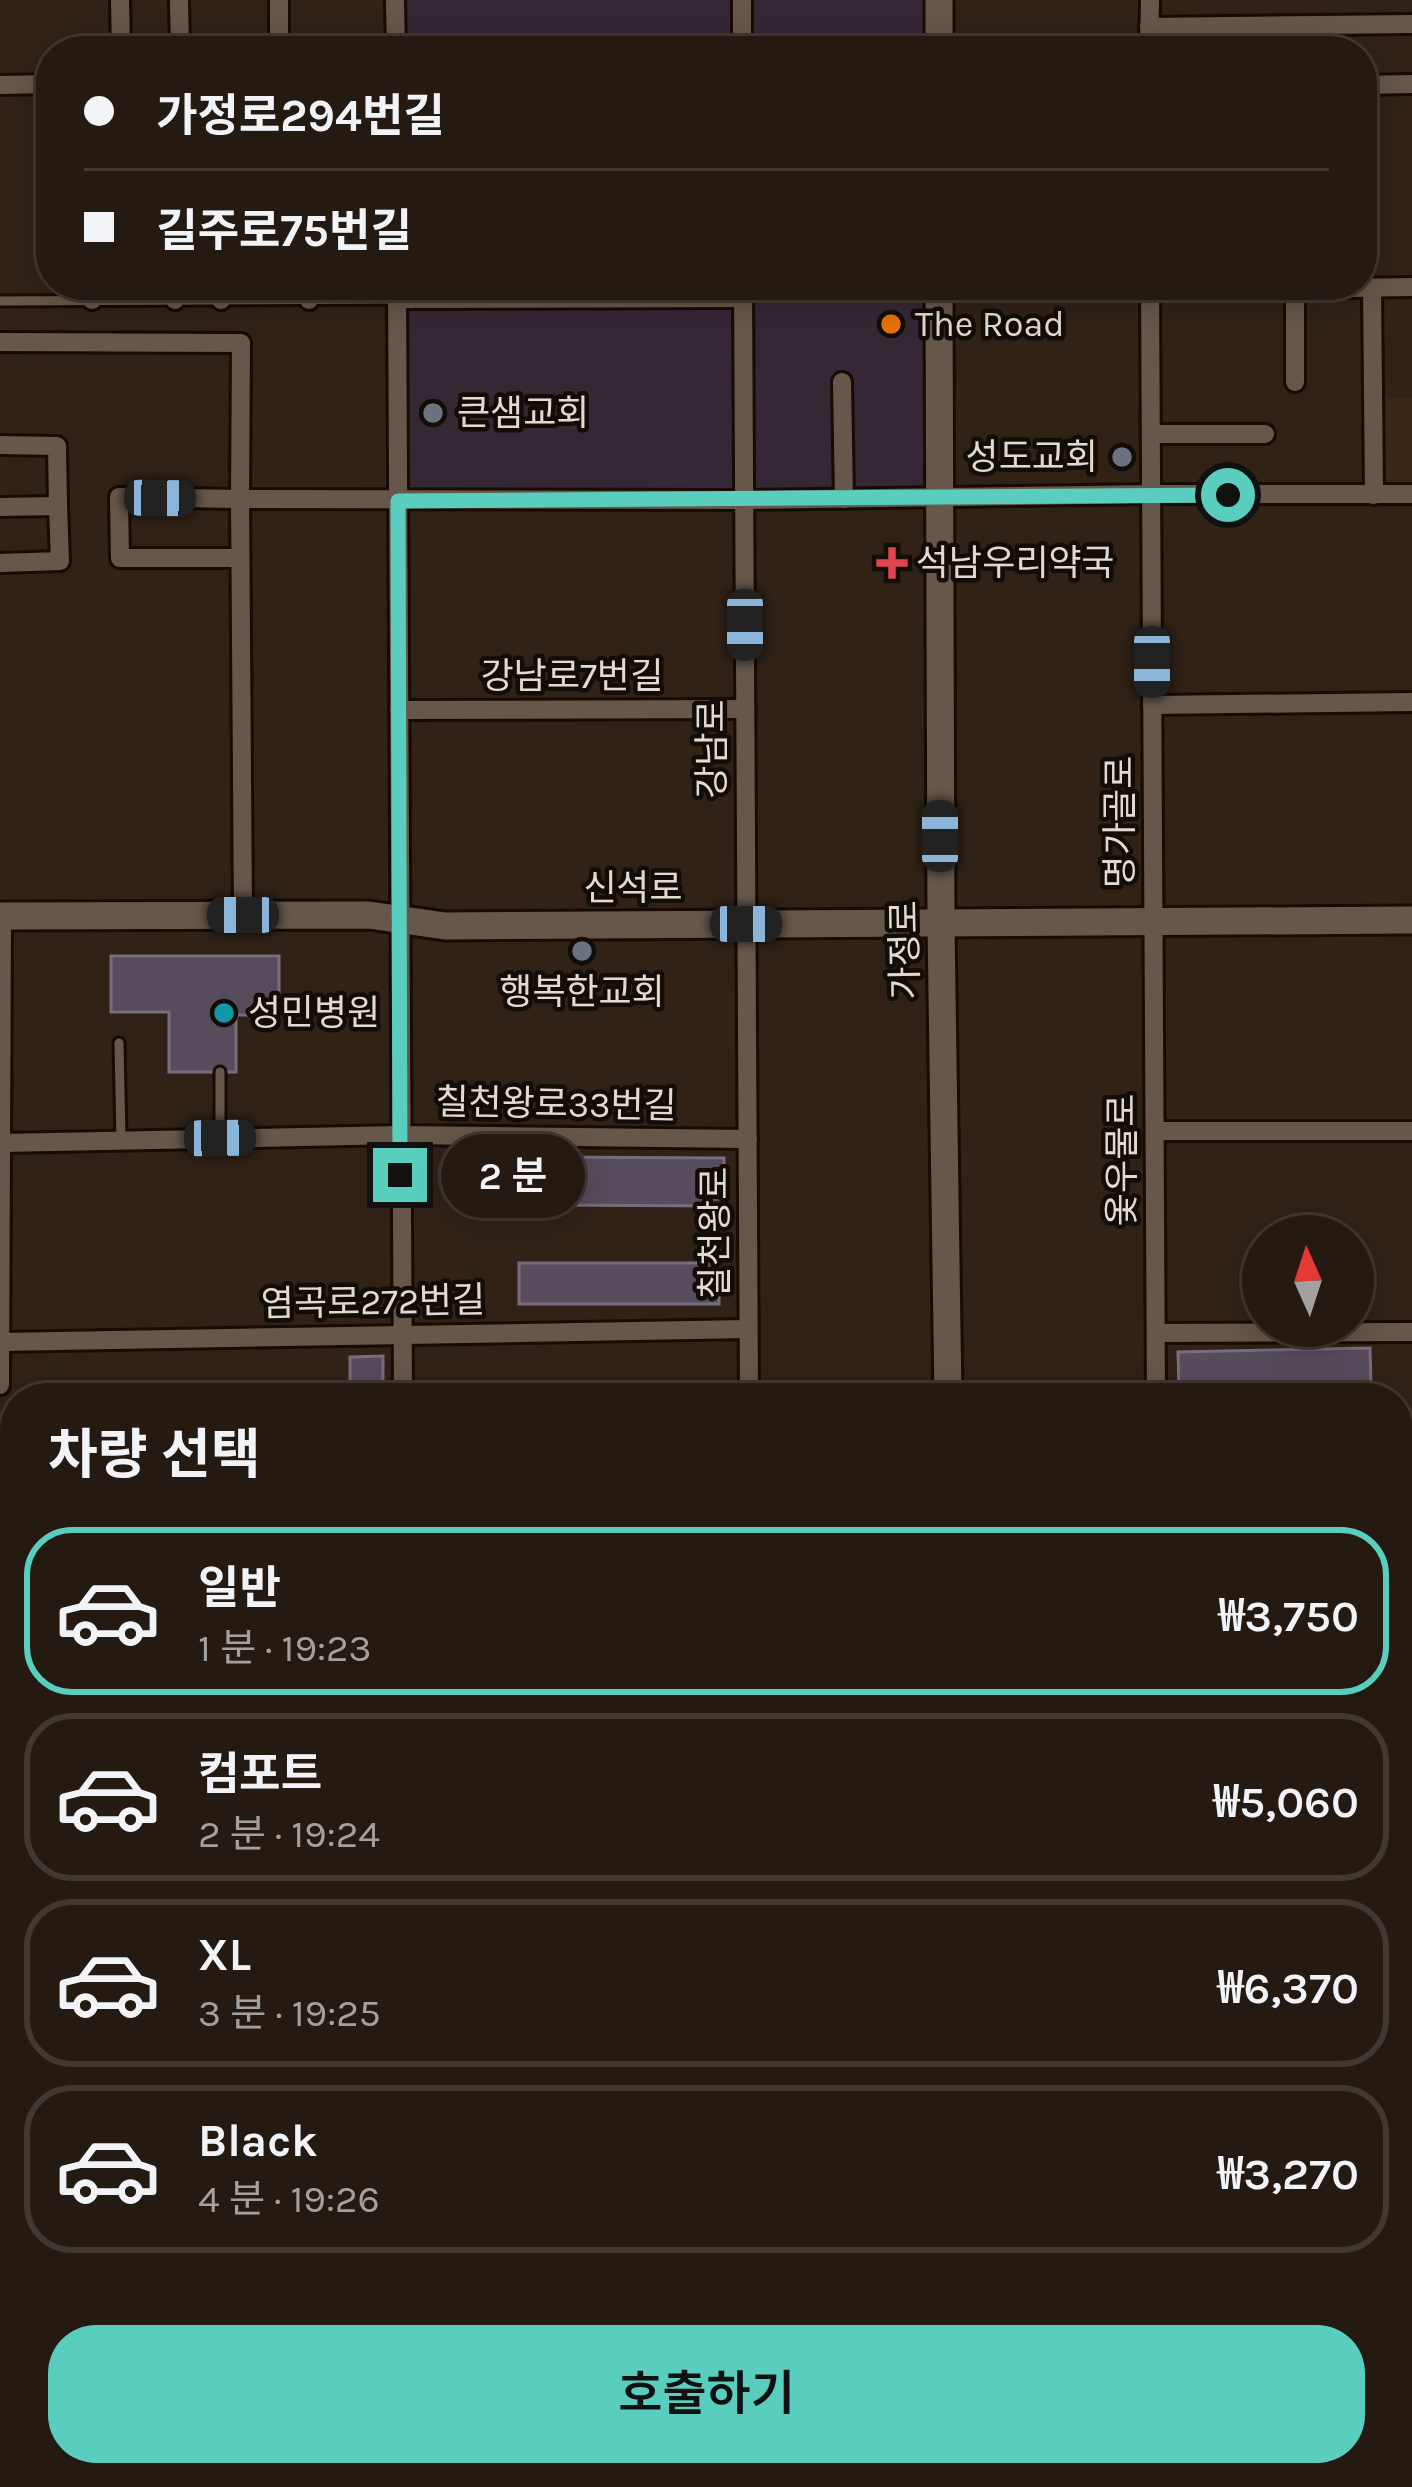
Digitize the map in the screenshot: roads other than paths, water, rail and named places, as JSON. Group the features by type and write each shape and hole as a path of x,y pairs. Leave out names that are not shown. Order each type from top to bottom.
{"street":[{"path":"120,0 121,36"},
{"path":"179,0 180,36"},
{"path":"279,0 279,36"},
{"path":"395,0 396,36"},
{"path":"742,0 742,36"},
{"path":"939,0 939,36"},
{"path":"1150,0 1150,36"},
{"path":"1150,27 1412,24"},
{"path":"1377,85 1412,84"},
{"path":"0,85 36,85"},
{"path":"1377,287 1412,287"},
{"path":"397,300 403,1383"},
{"name":"강남로","path":"743,300 746,924"},
{"name":"가정로","path":"939,300 940,925 948,1383"},
{"name":"명가골로","path":"1150,300 1154,921"},
{"path":"1284,300 1295,382"},
{"path":"1372,300 1374,494"},
{"path":"0,343 241,343 243,915"},
{"path":"842,382 844,500"},
{"path":"1151,434 1265,434"},
{"path":"0,445 56,446 60,561 0,562"},
{"path":"240,558 120,558 119,497 844,500 1412,494"},
{"path":"0,507 58,506"},
{"path":"1153,705 1412,702"},
{"name":"강남로7번길","path":"399,710 745,709"},
{"name":"신석로","path":"1,916 369,915 445,926 1412,920"},
{"path":"0,1384 1,916"},
{"name":"옻우물로","path":"1154,921 1156,1383"},
{"name":"칠천왕로","path":"746,924 748,1383"},
{"path":"1155,1131 1412,1130"},
{"name":"칠천왕로33번길","path":"1,1143 400,1135 748,1139"},
{"name":"염곡로272번길","path":"0,1342 748,1329"},
{"path":"1156,1333 1242,1331"},
{"path":"1374,1331 1412,1332"}],"lane":[{"path":"0,301 36,298"},
{"path":"119,1043 121,1140"},
{"path":"220,1072 220,1138"}],"place":[{"name":"The Road","path":"891,324"},
{"name":"큰샘교회","path":"433,413"},
{"name":"성도교회","path":"1122,457"},
{"name":"석남우리약국","path":"892,563"},
{"name":"행복한교회","path":"582,951"},
{"name":"성민병원","path":"224,1013"}]}
